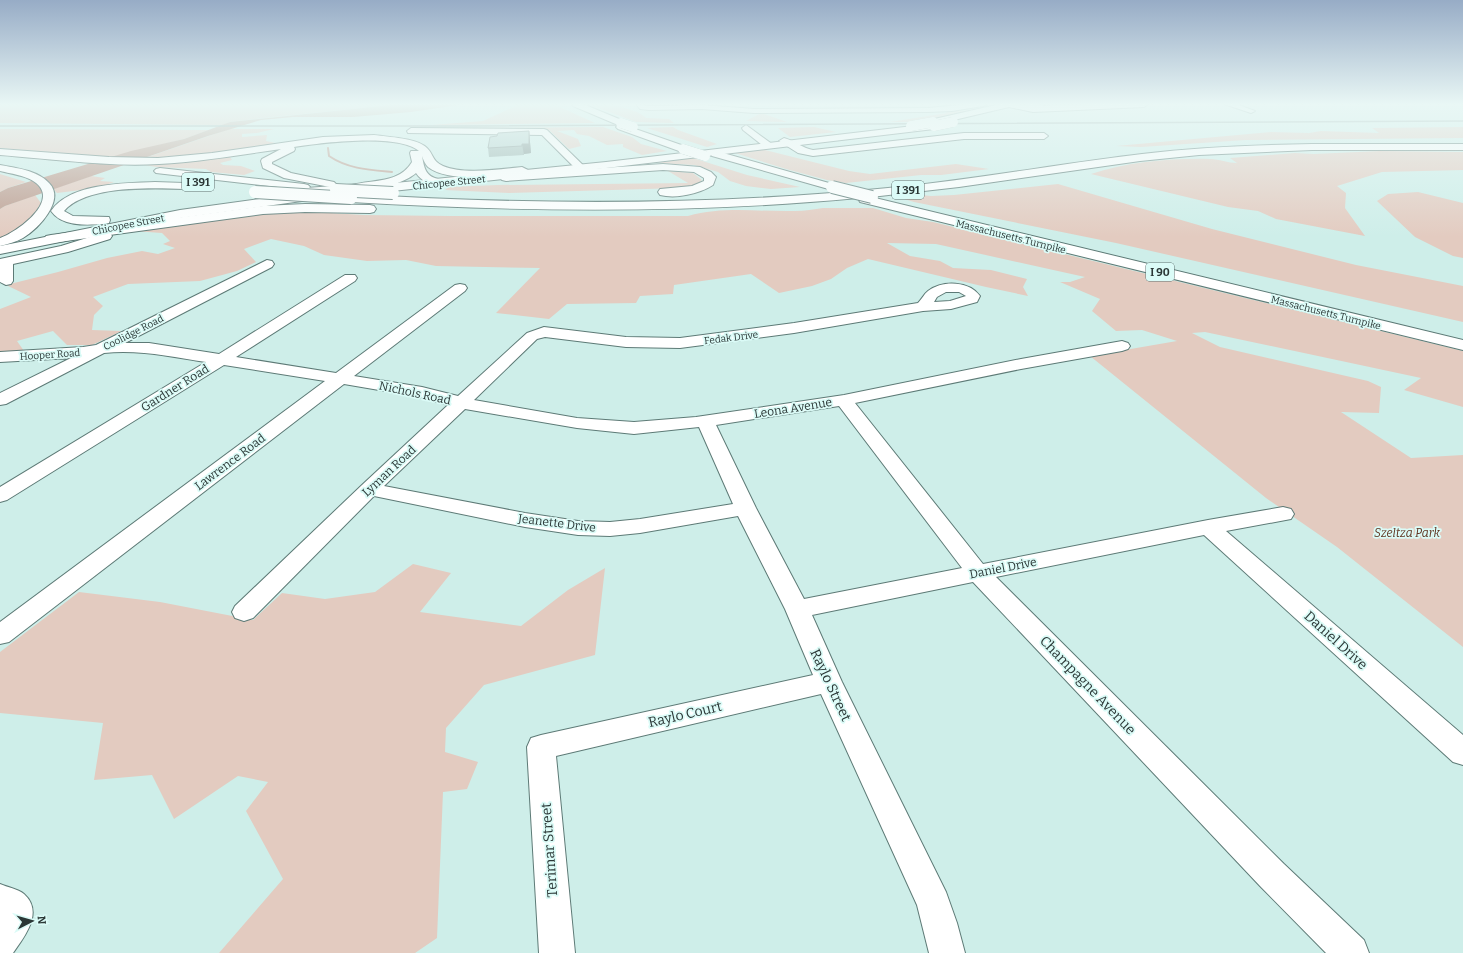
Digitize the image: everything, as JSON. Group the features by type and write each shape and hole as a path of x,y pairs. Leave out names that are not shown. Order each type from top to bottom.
{"main road":[{"path":"0,153 130,161 169,160 221,155 264,148"},
{"path":"292,148 278,153 266,161 266,165 269,169 282,174 330,184 392,193"},
{"path":"408,148 415,152 417,155 417,162 427,180 447,182 654,167 692,169 707,174 710,178 707,184 696,188 656,193"},
{"path":"422,148 431,164 446,170 476,172 522,170"},
{"name":"Massachusetts Turnpike","path":"682,148 872,197 1463,331"},
{"name":"Massachusetts Turnpike","path":"696,148 710,155 817,188 1463,345"},
{"name":"Chicopee Street","path":"0,243 74,233 240,205 729,148"},
{"name":"I 391","path":"138,171 304,187 392,193 463,196 597,198 785,193 928,181 1101,157 1183,148"},
{"name":"I 391","path":"0,153 75,161 272,191 353,192 481,205 676,205 782,200 888,192 978,181 1115,160 1205,151 1263,148"},
{"path":"0,159 110,171"},
{"path":"218,189 255,192 353,192 403,178 410,173 417,162"},
{"name":"Chicopee Street","path":"2,258 52,236 136,217 226,201 353,192 427,180 522,170 580,166"},
{"path":"0,168 30,176 45,186 49,192 48,200 39,216 22,232 0,243"},
{"path":"136,217 78,220 63,217 57,211 61,206 71,200 112,189 149,185 196,187"},
{"path":"463,196 575,195"},
{"path":"39,216 43,225 52,236 226,214 280,209 507,210 676,205"}],"street":[{"path":"562,148 580,166"},
{"path":"797,148 801,151 812,153 852,148"},
{"path":"6,281 2,258 64,249 106,236"},
{"name":"Coolidge Road","path":"0,400 267,264"},
{"name":"Gardner Road","path":"0,496 350,278"},
{"name":"Lawrence Road","path":"0,636 460,288"},
{"name":"Fedak Drive","path":"537,333 555,332 626,342 680,343 794,328 923,307"},
{"name":"Lyman Road","path":"244,612 369,489 532,336 537,333"},
{"name":"Leona Avenue","path":"462,403 577,423 627,428 652,427 706,421 844,400 1009,366 1122,346"},
{"name":"Hooper Road","path":"0,357 83,352 100,349"},
{"name":"Nichols Road","path":"100,349 107,353 128,358 212,365 333,383 431,405 462,403"},
{"name":"Champagne Avenue","path":"844,400 978,572 1272,875 1351,953"},
{"name":"Raylo Street","path":"706,421 745,508 797,609 829,682 934,904 947,953"},
{"name":"Jeanette Drive","path":"369,489 525,520 578,528 610,529 640,526 745,508"},
{"name":"Daniel Drive","path":"797,609 1208,527 1283,514"},
{"name":"Daniel Drive","path":"1208,527 1463,753"},
{"name":"Raylo Court","path":"541,746 829,682"},
{"name":"Terimar Street","path":"541,746 557,953"},
{"path":"0,901 11,905 16,912 14,923 0,942"}],"green space":[{"path":"6,148 146,148 112,157"},
{"path":"173,148 255,148 211,154 142,159"},
{"path":"626,148 658,148 667,151 642,155"},
{"path":"761,149 849,171 870,174 956,164 989,169 941,175 921,175 846,183 827,180 786,169 735,153"},
{"path":"1380,151 1463,152 1463,170 1382,172 1337,186 1346,193 1345,208 1365,236 1276,219 1258,211 1228,207 1091,174 1119,166 1165,160 1210,159 1237,163 1230,158 1295,153 1314,154"},
{"path":"230,157 232,160 220,163 223,165 241,166 255,171 244,175 211,172 206,169 156,167 145,165 149,163"},
{"path":"693,158 747,175 800,187 771,189 746,186 730,181 718,172 694,165 656,163"},
{"path":"668,171 693,173 702,180 696,185 680,188 509,193 445,190 449,187 497,185 688,183"},
{"path":"0,174 26,182 0,192"},
{"path":"91,176 105,178 100,181 114,182 98,188 57,193 53,189"},
{"path":"1058,184 1212,229 1356,265 1463,286 1463,322 1116,243 914,202 901,198 910,194 931,196 954,195"},
{"path":"1418,192 1463,203 1463,258 1453,256 1415,237 1377,201 1388,194"},
{"path":"35,195 41,203 31,219 4,238 0,239 0,209"},
{"name":"Szeltza Park","path":"823,208 873,208 906,218 933,222 1463,351 1463,407 1404,390 1421,378 1205,332 1192,333 1220,347 1368,381 1381,387 1379,413 1341,412 1411,458 1463,455 1463,647 1337,547 1266,498 1090,356 1177,341 1142,330 1116,331 1092,311 1100,299 1060,282 1070,282 1085,277 936,244 887,243 910,256 940,261 953,268 991,270 1027,279 1023,287 1028,296 868,259 847,268 831,279 812,286 779,293 751,274 674,285 673,294 640,296 636,303 567,304 549,319 496,313 540,268 436,266 406,260 367,261 324,255 304,246 271,239 244,249 256,262 237,271 200,281 128,284 93,297 103,306 94,315 92,330 122,331 92,345 67,345 53,331 17,341 24,351 0,353 0,309 31,297 6,285 107,258 142,251 158,254 175,248 163,244 170,241 162,233 134,231 253,214 297,211 364,215 688,216 728,210 799,211"},
{"path":"413,564 451,573 420,612 521,626 568,590 605,568 595,655 484,685 446,728 445,752 478,762 467,789 443,792 437,938 415,953 219,953 283,879 246,811 268,782 238,776 174,819 152,775 94,780 103,723 0,713 0,652 79,592 160,602 253,620 282,593 325,599 375,592"}],"shaded area":[{"path":"142,148 172,148 0,209 0,192 8,188"}],"waterway":[{"path":"328,148 329,156 344,164 359,168 392,172"}]}
